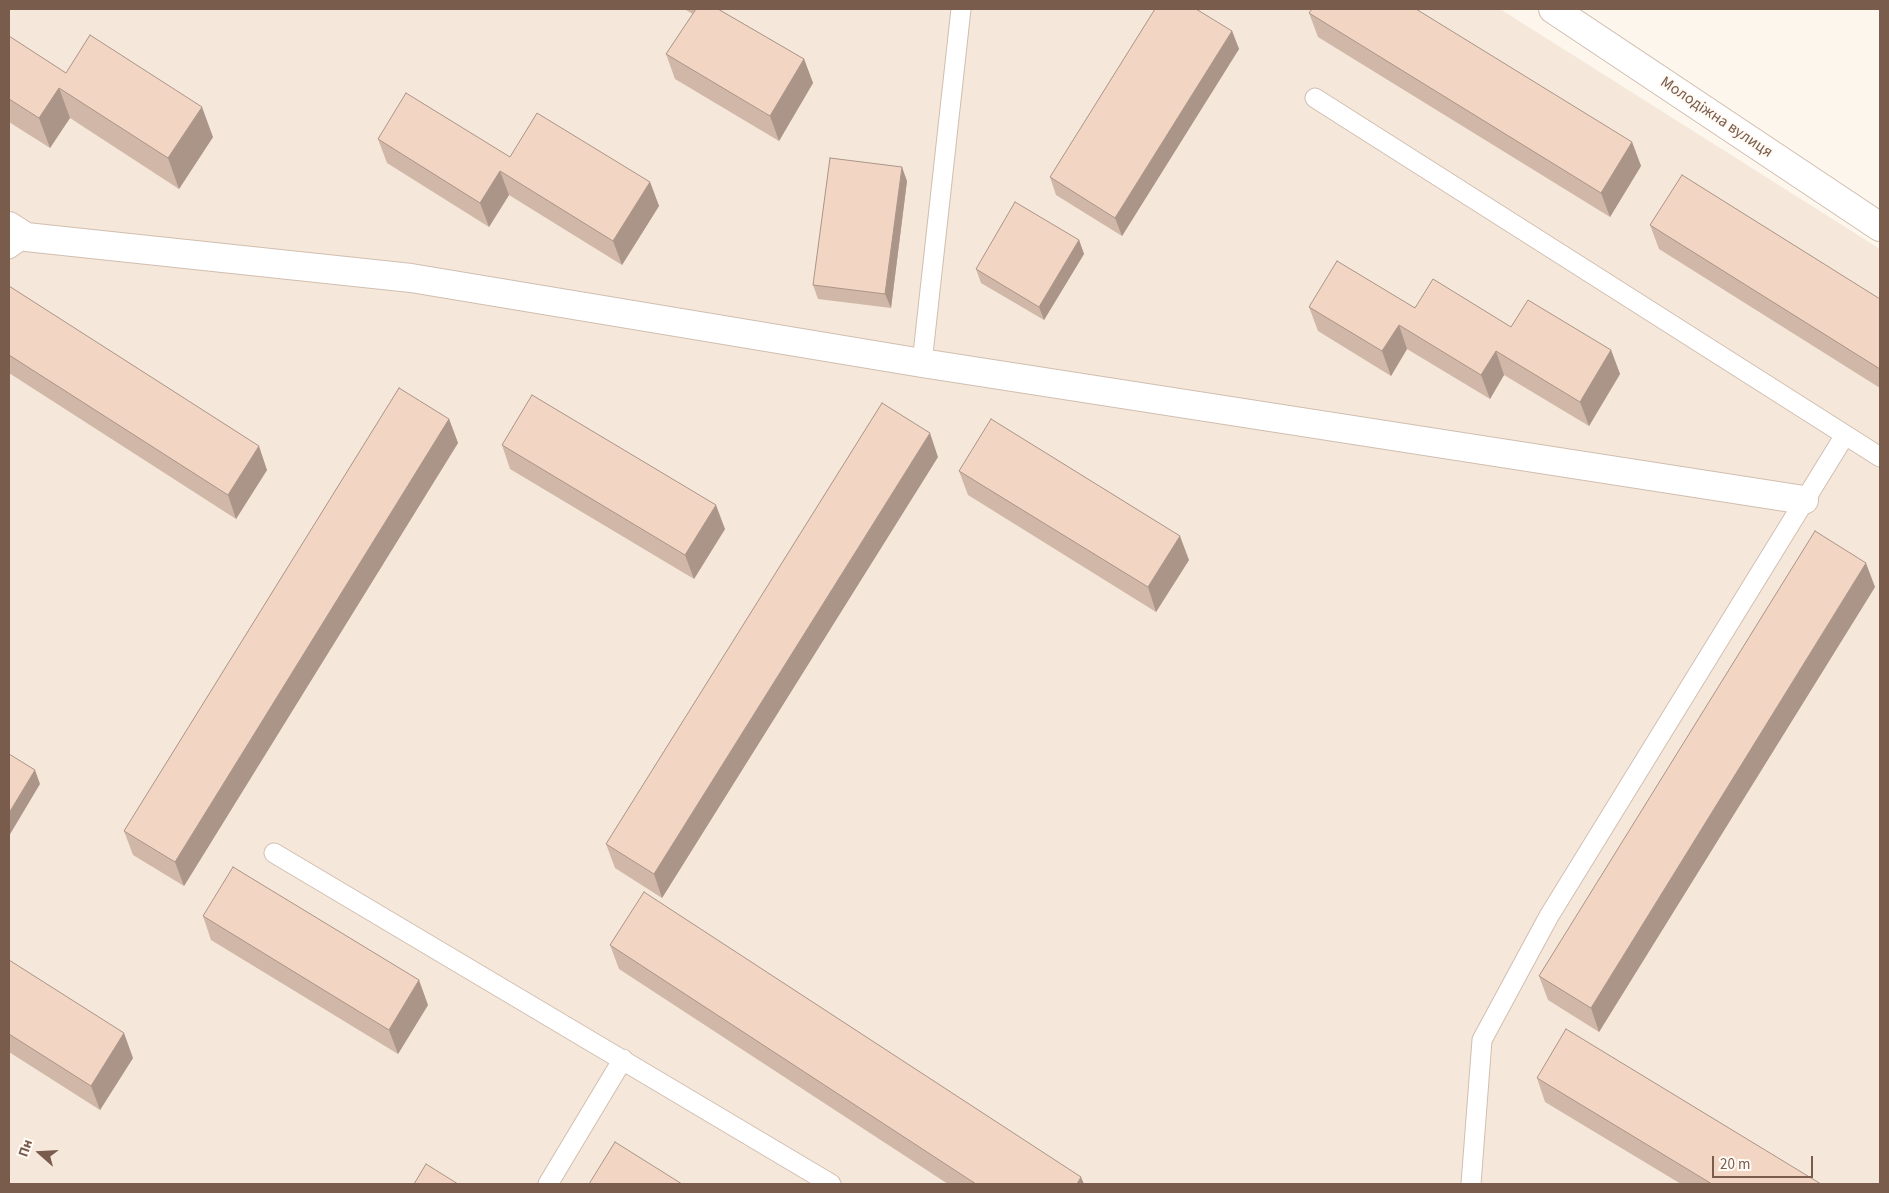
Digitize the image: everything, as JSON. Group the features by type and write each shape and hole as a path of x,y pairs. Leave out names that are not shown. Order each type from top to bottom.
{"street":[{"name":"Молодіжна вулиця","path":"1552,9 1880,227"},
{"path":"15,237 411,278 922,363 1804,500"}],"lane":[{"path":"922,363 961,9"},
{"path":"1315,98 1880,456"},
{"path":"1471,1184 1482,1040 1549,916 1845,435"},
{"path":"274,853 831,1184"},
{"path":"548,1184 622,1059"}],"shaded area":[{"path":"9,9 1500,9 1880,249 1880,1184 9,1184"}],"building":[{"path":"696,9 718,9 804,59 770,116 666,54"},
{"path":"1155,9 1196,9 1232,31 1115,218 1050,177"},
{"path":"1312,9 1416,9 1632,142 1601,193 1309,13"},
{"path":"90,35 202,107 168,158 59,88 39,118 9,99 9,36 66,73"},
{"path":"406,93 510,157 537,113 650,182 613,241 500,171 480,203 378,139"},
{"path":"830,158 902,167 885,294 813,285"},
{"path":"1682,175 1880,299 1880,369 1650,225"},
{"path":"1015,202 1079,240 1039,307 976,269"},
{"path":"1337,261 1415,308 1433,279 1511,327 1528,300 1611,350 1580,402 1496,351 1481,375 1399,325 1382,351 1309,307"},
{"path":"9,286 259,446 228,495 9,355"},
{"path":"399,388 449,419 175,862 124,831"},
{"path":"532,395 716,505 685,555 502,445"},
{"path":"882,403 930,433 654,874 606,844"},
{"path":"991,419 1180,536 1148,587 959,471"},
{"path":"1815,531 1866,563 1591,1008 1539,976"},
{"path":"9,754 35,770 9,813"},
{"path":"233,867 419,980 389,1030 203,916"},
{"path":"644,892 1081,1177 1077,1184 976,1184 610,945"},
{"path":"9,960 124,1033 91,1086 9,1034"},
{"path":"1566,1029 1821,1184 1712,1184 1537,1078"},
{"path":"615,1142 682,1184 589,1184"},
{"path":"426,1164 458,1184 414,1184"}]}
